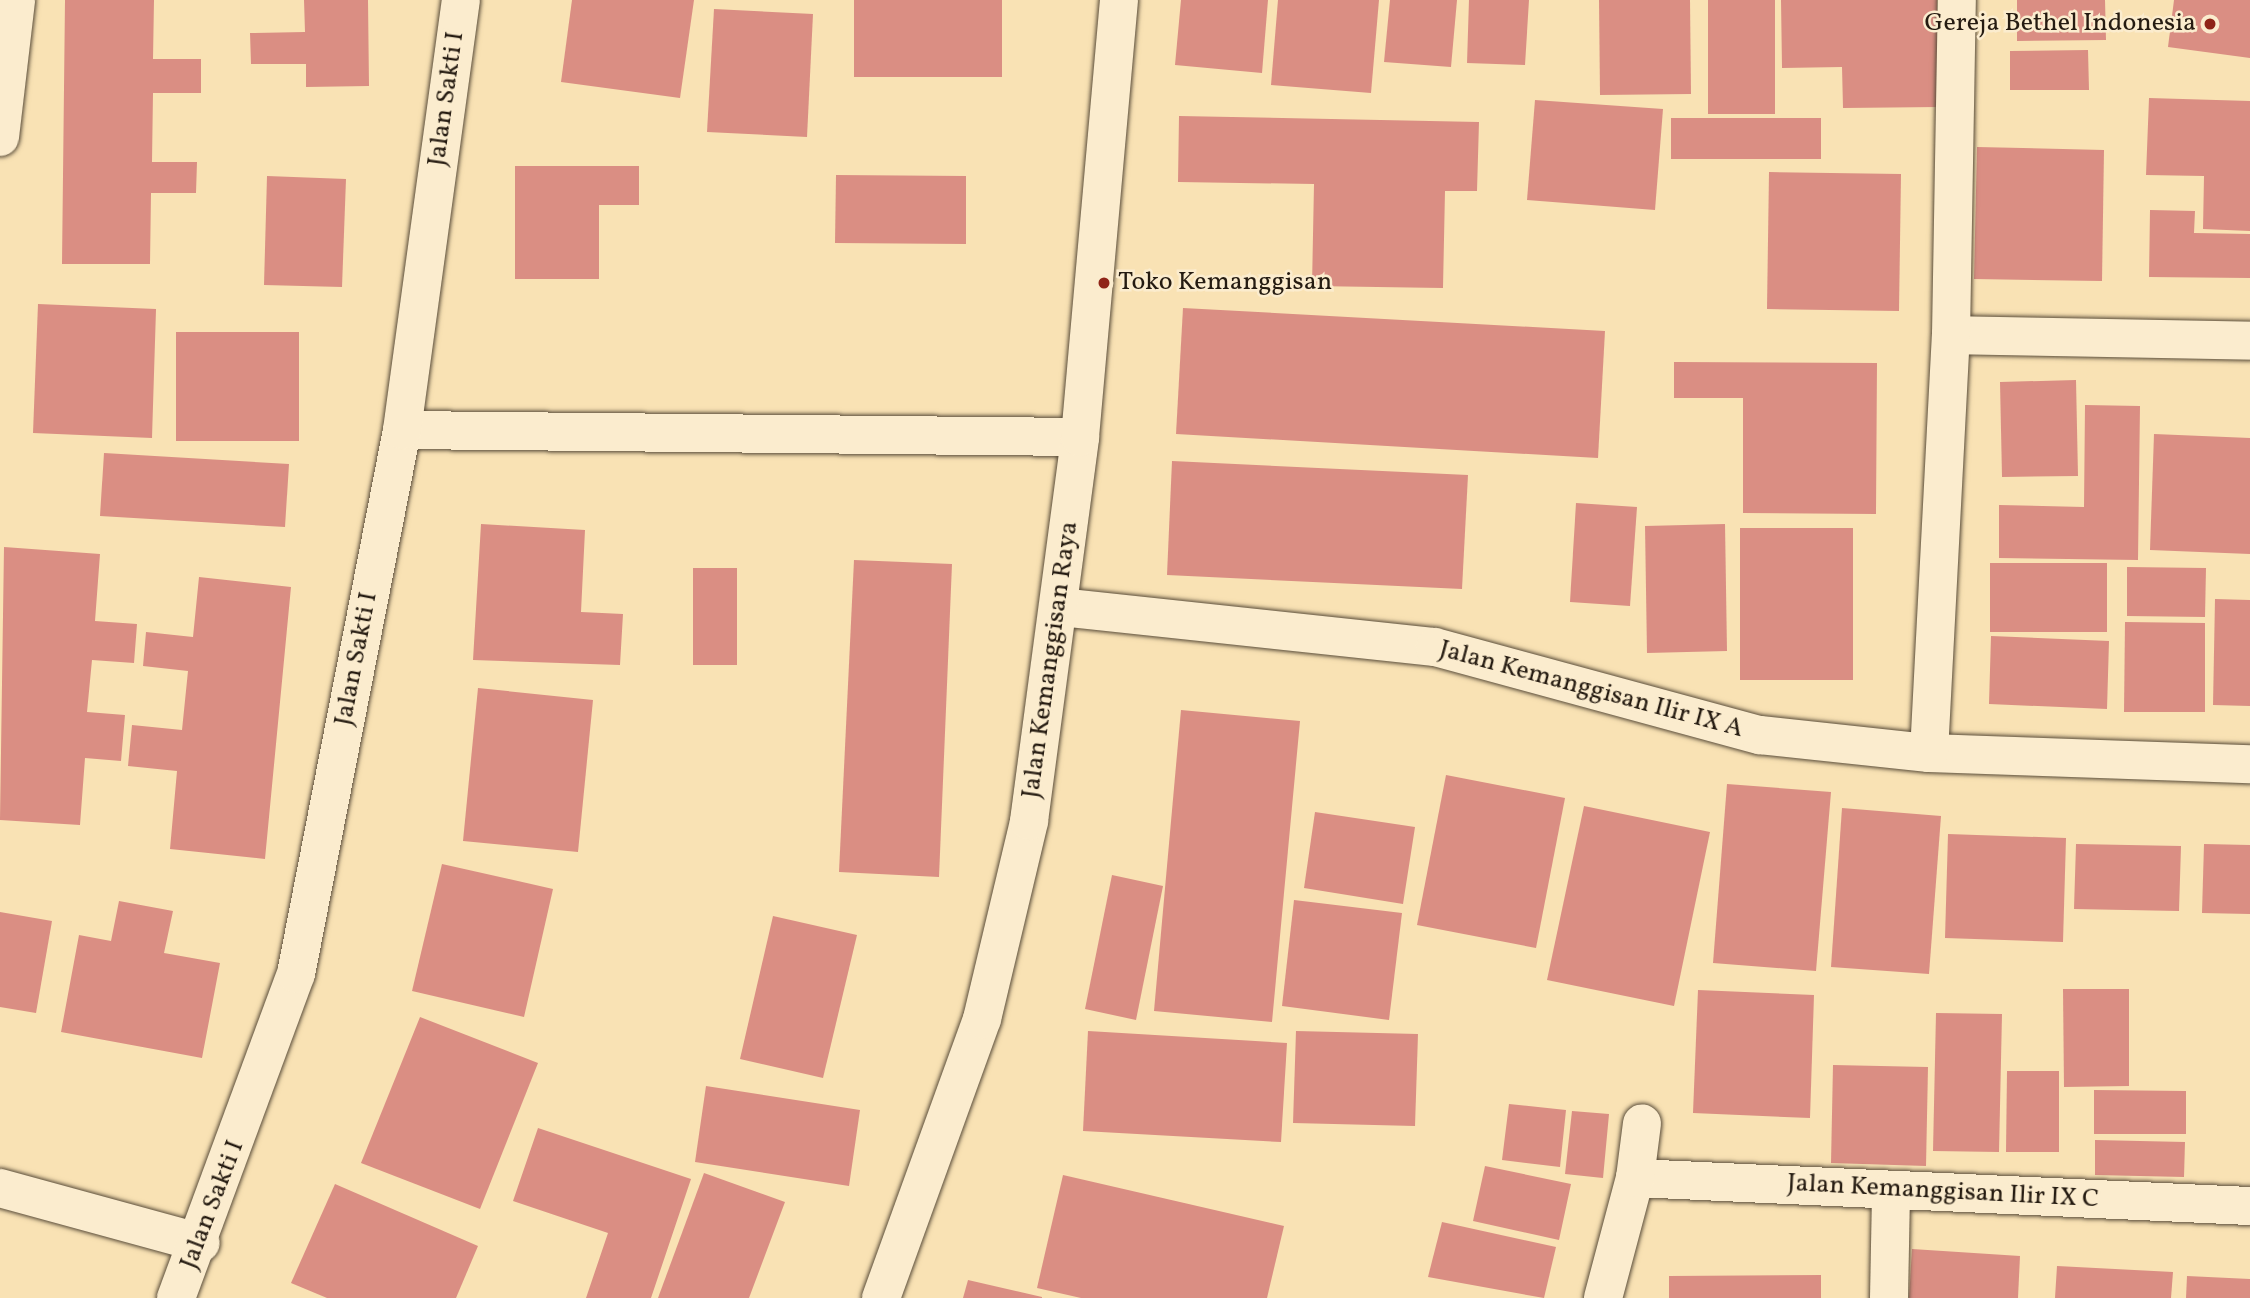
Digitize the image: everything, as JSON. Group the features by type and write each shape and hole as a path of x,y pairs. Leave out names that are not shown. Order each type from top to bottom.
{"street":[{"path":"0,137 16,0"},
{"name":"Jalan Sakti I","path":"176,1298 201,1243 296,974 402,430 461,0"},
{"name":"Jalan Kemanggisan Raya","path":"880,1298 978,1031 1008,925 1059,607 1080,437 1119,0"},
{"path":"1929,753 1951,335 1957,0"},
{"path":"1951,335 2250,341"},
{"path":"402,430 1080,437"},
{"name":"Jalan Kemanggisan Ilir IX A","path":"1059,607 1435,647 1760,735 1929,753 2250,764"},
{"path":"1603,1298 1635,1178 1642,1123"},
{"name":"Jalan Kemanggisan Ilir IX C","path":"1635,1178 2250,1206"},
{"path":"0,1188 201,1243"},
{"path":"1889,1298 1891,1191"}],"building":[{"path":"65,0 154,0 153,59 201,59 201,93 153,93 152,162 197,162 196,193 151,193 150,264 62,264"},
{"path":"304,0 368,0 369,86 306,87 306,64 251,64 250,33 305,32"},
{"path":"572,0 694,0 680,98 561,82"},
{"path":"854,0 1002,0 1002,77 854,77"},
{"path":"1181,0 1268,0 1262,73 1175,65"},
{"path":"1278,0 1379,0 1371,93 1271,85"},
{"path":"1390,0 1457,0 1451,67 1384,62"},
{"path":"1469,0 1529,0 1525,65 1467,63"},
{"path":"1599,0 1690,0 1691,94 1600,95"},
{"path":"1708,0 1775,0 1775,114 1708,114"},
{"path":"1781,0 1937,0 1938,107 1843,108 1842,67 1782,68"},
{"path":"2017,0 2105,0 2106,40 2017,41"},
{"name":"Gereja Bethel Indonesia","path":"2174,0 2250,0 2250,58 2168,47"},
{"path":"714,9 813,14 807,137 707,132"},
{"path":"2088,50 2089,90 2010,90 2010,51"},
{"path":"2149,98 2250,101 2250,231 2203,229 2204,176 2146,175"},
{"path":"1535,100 1663,109 1655,210 1527,200"},
{"path":"1179,116 1479,122 1477,191 1445,191 1443,288 1312,286 1314,184 1178,182"},
{"path":"1671,118 1821,118 1821,159 1671,159"},
{"path":"1977,147 2104,150 2102,281 1974,279"},
{"path":"515,166 639,166 639,205 599,205 599,279 515,279"},
{"path":"1769,172 1901,174 1899,311 1767,309"},
{"path":"836,175 966,176 966,244 835,243"},
{"path":"267,176 346,179 342,287 264,285"},
{"path":"2150,210 2195,211 2194,233 2250,234 2250,278 2149,277"},
{"path":"38,304 156,309 152,438 33,433"},
{"path":"1183,308 1605,331 1598,458 1176,434"},
{"path":"176,332 299,332 299,441 176,441"},
{"path":"1674,362 1877,363 1876,514 1743,513 1743,398 1674,398"},
{"path":"2076,380 2078,476 2002,477 2000,382"},
{"path":"2085,405 2140,406 2138,560 1999,558 1999,505 2084,507"},
{"path":"2154,434 2250,438 2250,554 2150,550"},
{"path":"104,453 289,464 285,527 100,516"},
{"path":"1172,461 1468,475 1462,589 1167,575"},
{"path":"1576,503 1637,507 1630,606 1570,602"},
{"path":"481,524 585,530 581,612 623,614 620,665 473,660"},
{"path":"1725,524 1727,651 1647,653 1645,526"},
{"path":"1740,528 1853,528 1853,680 1740,680"},
{"path":"4,547 100,554 95,621 137,624 134,663 92,660 87,712 125,715 121,761 85,758 80,825 0,820"},
{"path":"854,560 952,564 939,877 839,872"},
{"path":"1990,563 2107,563 2107,632 1990,632"},
{"path":"2127,567 2206,568 2205,617 2127,616"},
{"path":"693,568 737,568 737,665 693,665"},
{"path":"199,577 291,587 265,859 170,849 177,771 128,766 132,725 182,730 188,671 143,666 146,632 193,637"},
{"path":"2215,599 2250,600 2250,706 2213,705"},
{"path":"2125,622 2205,623 2205,712 2124,712"},
{"path":"1991,636 2109,641 2107,709 1989,704"},
{"path":"478,688 593,700 578,852 463,841"},
{"path":"1181,710 1300,721 1272,1022 1154,1011"},
{"path":"1446,775 1565,798 1536,948 1417,925"},
{"path":"1727,784 1831,792 1816,971 1713,963"},
{"path":"1584,806 1710,832 1674,1006 1547,980"},
{"path":"1842,808 1941,816 1929,974 1831,967"},
{"path":"1315,812 1415,827 1403,904 1304,888"},
{"path":"1948,834 2066,838 2063,942 1945,938"},
{"path":"2076,844 2181,846 2179,911 2074,909"},
{"path":"2204,844 2250,845 2250,914 2202,913"},
{"path":"442,864 553,889 524,1017 412,991"},
{"path":"1112,875 1163,886 1136,1020 1085,1009"},
{"path":"1294,900 1402,913 1389,1020 1282,1006"},
{"path":"119,901 173,911 164,953 220,963 202,1058 61,1032 79,935 111,941"},
{"path":"0,912 52,921 36,1013 0,1007"},
{"path":"773,916 857,935 823,1078 740,1059"},
{"path":"2063,989 2129,989 2129,1086 2064,1087"},
{"path":"1698,990 1814,995 1810,1118 1693,1113"},
{"path":"1936,1013 2002,1014 1999,1152 1933,1151"},
{"path":"420,1017 538,1063 480,1209 361,1163"},
{"path":"1088,1031 1287,1043 1281,1142 1083,1131"},
{"path":"1296,1031 1418,1034 1415,1126 1293,1123"},
{"path":"1833,1065 1928,1067 1926,1166 1831,1163"},
{"path":"2007,1071 2059,1071 2059,1152 2006,1152"},
{"path":"706,1086 860,1110 849,1186 695,1162"},
{"path":"2094,1090 2186,1091 2186,1134 2094,1134"},
{"path":"1509,1104 1566,1110 1560,1167 1502,1160"},
{"path":"1572,1111 1609,1114 1603,1178 1565,1174"},
{"path":"538,1128 691,1179 651,1298 586,1298 608,1233 513,1201"},
{"path":"2095,1140 2185,1142 2184,1177 2095,1175"},
{"path":"1485,1166 1571,1184 1559,1240 1473,1221"},
{"path":"704,1173 785,1202 749,1298 658,1298"},
{"path":"1063,1175 1284,1226 1267,1298 1081,1298 1037,1288"},
{"path":"335,1184 478,1246 456,1298 327,1298 291,1283"},
{"path":"1442,1222 1556,1247 1544,1298 1428,1277"},
{"path":"1912,1249 2020,1256 2018,1298 1909,1298"},
{"path":"2057,1266 2173,1272 2171,1298 2055,1298"},
{"path":"1821,1275 1821,1298 1669,1298 1669,1276"},
{"path":"2187,1276 2250,1279 2250,1298 2186,1298"},
{"path":"968,1280 1042,1297 1042,1298 963,1298"}],"place":[{"name":"Gereja Bethel Indonesia","path":"2210,24"},
{"name":"Toko Kemanggisan","path":"1104,283"}]}
